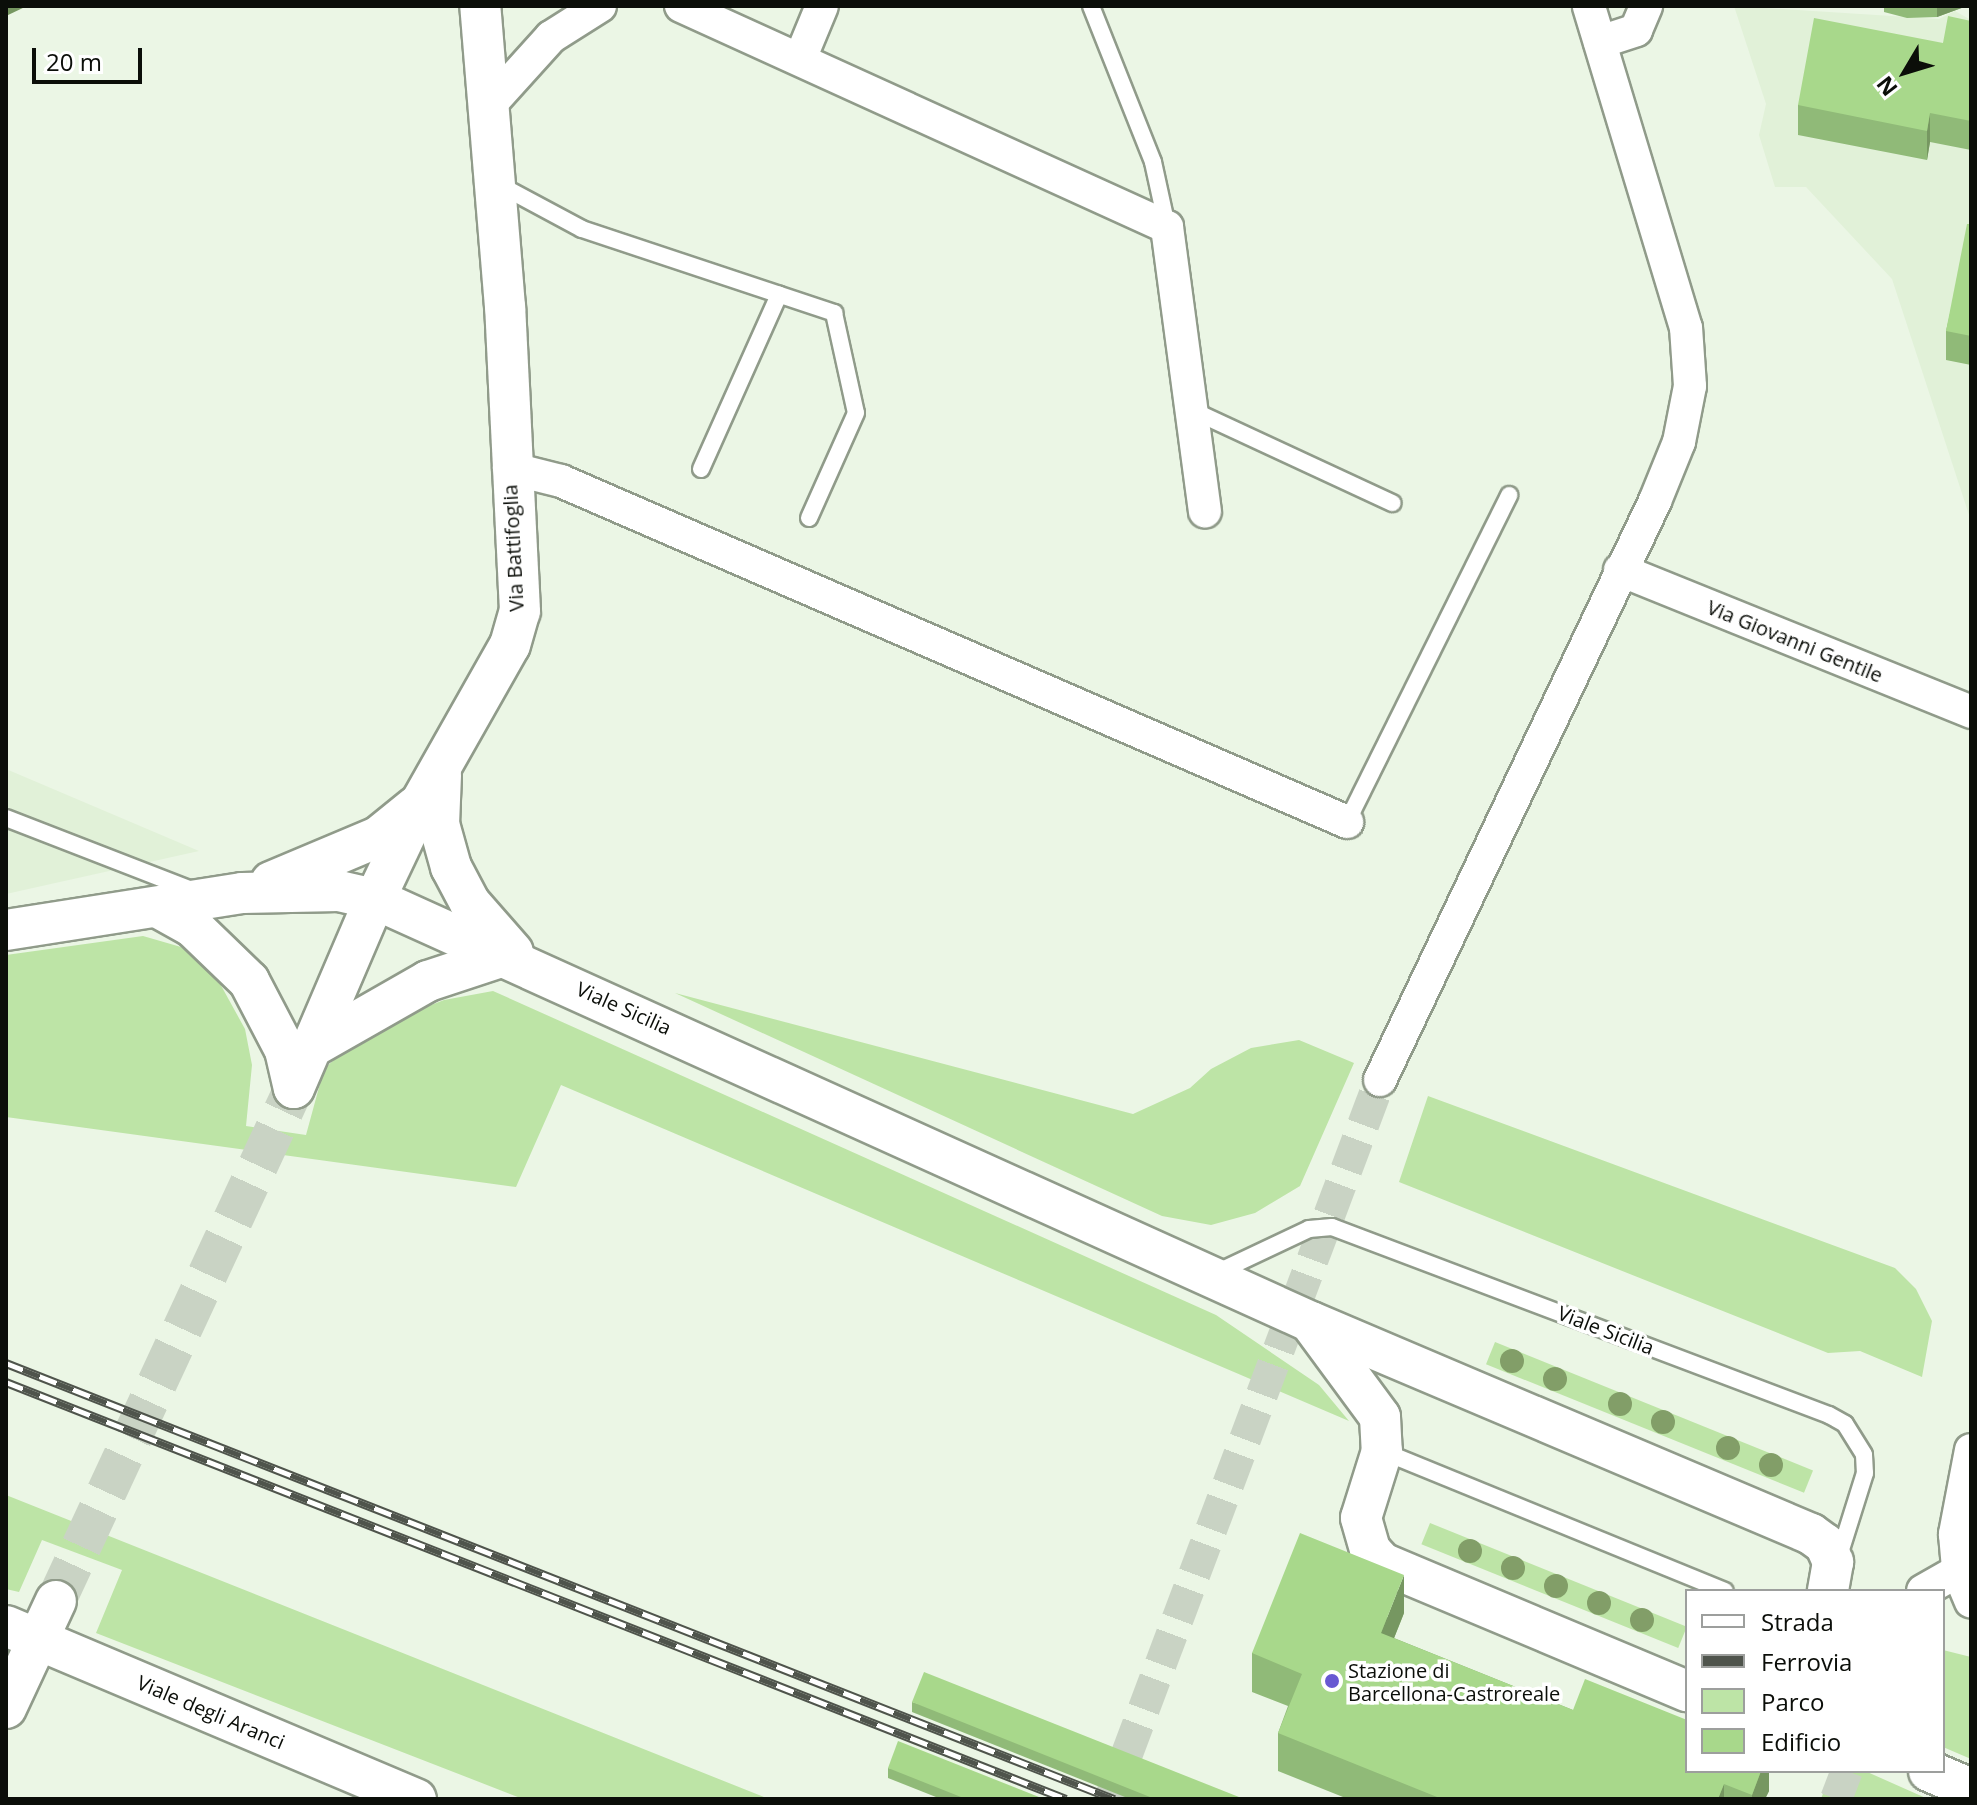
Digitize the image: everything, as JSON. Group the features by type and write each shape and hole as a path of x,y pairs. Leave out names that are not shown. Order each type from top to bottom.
{"street":[{"name":"Via Battifoglia","path":"159,908 193,927 249,981 275,1026 294,1088 375,899 431,786 510,645 520,611 509,468 505,307 486,109 480,6"},
{"path":"486,109 551,37 600,6"},
{"path":"681,6 1167,227 1205,511"},
{"path":"800,59 822,6"},
{"path":"1380,1080 1679,442 1690,386 1686,328 1589,6"},
{"path":"1600,42 1636,30 1646,6"},
{"path":"509,468 561,481 1347,822"},
{"name":"Via Giovanni Gentile","path":"1620,570 1971,712"},
{"path":"227,896 378,837 431,786"},
{"path":"314,1046 414,987 517,960 490,930 451,867 431,786"},
{"name":"Viale Sicilia","path":"6,930 227,896 339,891 375,899 517,960 1311,1322 1811,1534 1829,1552 1830,1585"},
{"name":"Viale Sicilia","path":"1311,1322 1380,1417 1382,1451 1361,1518 1370,1550 1382,1563 1685,1690"},
{"path":"1971,1450 1955,1534 1958,1571 1971,1601"},
{"path":"1926,1589 1958,1571"},
{"path":"6,1708 22,1633 56,1601"},
{"name":"Viale degli Aranci","path":"22,1633 416,1799"},
{"path":"1934,1773 1971,1789"}],"lane":[{"path":"1091,6 1153,162 1167,227"},
{"path":"493,181 582,229 834,313 856,413 809,518"},
{"path":"701,469 779,295"},
{"path":"1192,410 1392,503"},
{"path":"1347,822 1509,495"},
{"path":"6,818 227,896"},
{"name":"Viale Sicilia","path":"1211,1275 1309,1229 1332,1227 1829,1415 1857,1438 1865,1473 1830,1585"},
{"path":"1382,1451 1720,1589"}],"shaded area":[{"path":"1734,6 1939,19 1955,11 1971,20 1971,521 1892,279 1806,187 1775,187 1759,135 1766,104"},
{"path":"6,769 199,851 6,894"}],"green space":[{"path":"143,936 181,947 218,980 245,1029 252,1065 246,1126 306,1135 324,1069 351,1044 385,1023 444,1000 493,991 1216,1315 1319,1385 1349,1421 561,1085 516,1187 6,1117 6,955"},
{"path":"675,993 1133,1114 1190,1088 1211,1069 1251,1048 1299,1040 1354,1063 1300,1186 1255,1213 1211,1225 1162,1216"},
{"path":"1428,1096 1895,1268 1916,1289 1932,1321 1922,1377 1860,1351 1828,1353 1399,1182"},
{"path":"1495,1342 1813,1470 1804,1493 1486,1364"},
{"path":"6,1495 769,1799 523,1799 96,1633 122,1570 42,1540 19,1592 6,1589"},
{"path":"1430,1523 1685,1626 1678,1648 1421,1544"},
{"path":"1945,1650 1971,1657 1971,1759 1945,1748"},
{"path":"1830,1773 1870,1773 1928,1799 1821,1799"}],"building":[{"path":"1948,16 1971,21 1971,121 1930,113 1927,131 1798,105 1814,18 1943,43"},
{"path":"1967,224 1971,224 1971,336 1946,331"},
{"name":"Stazione di Barcellona-Castroreale","path":"1300,1533 1404,1575 1381,1633 1573,1710 1585,1679 1685,1719 1685,1773 1760,1773 1752,1795 1724,1784 1718,1799 1442,1799 1278,1733 1302,1674 1252,1653"},
{"path":"924,1672 1244,1799 1155,1799 912,1702"},
{"path":"898,1741 1044,1799 966,1799 888,1768"}],"tunnel":[{"path":"1110,1799 1380,1080"},
{"path":"56,1601 294,1088"},
{"path":"1836,1799 1846,1773"}],"railway":[{"path":"6,1363 1114,1799"},
{"path":"6,1382 1066,1799"}],"place":[{"name":"Stazione di Barcellona-Castroreale","path":"1332,1681"}]}
